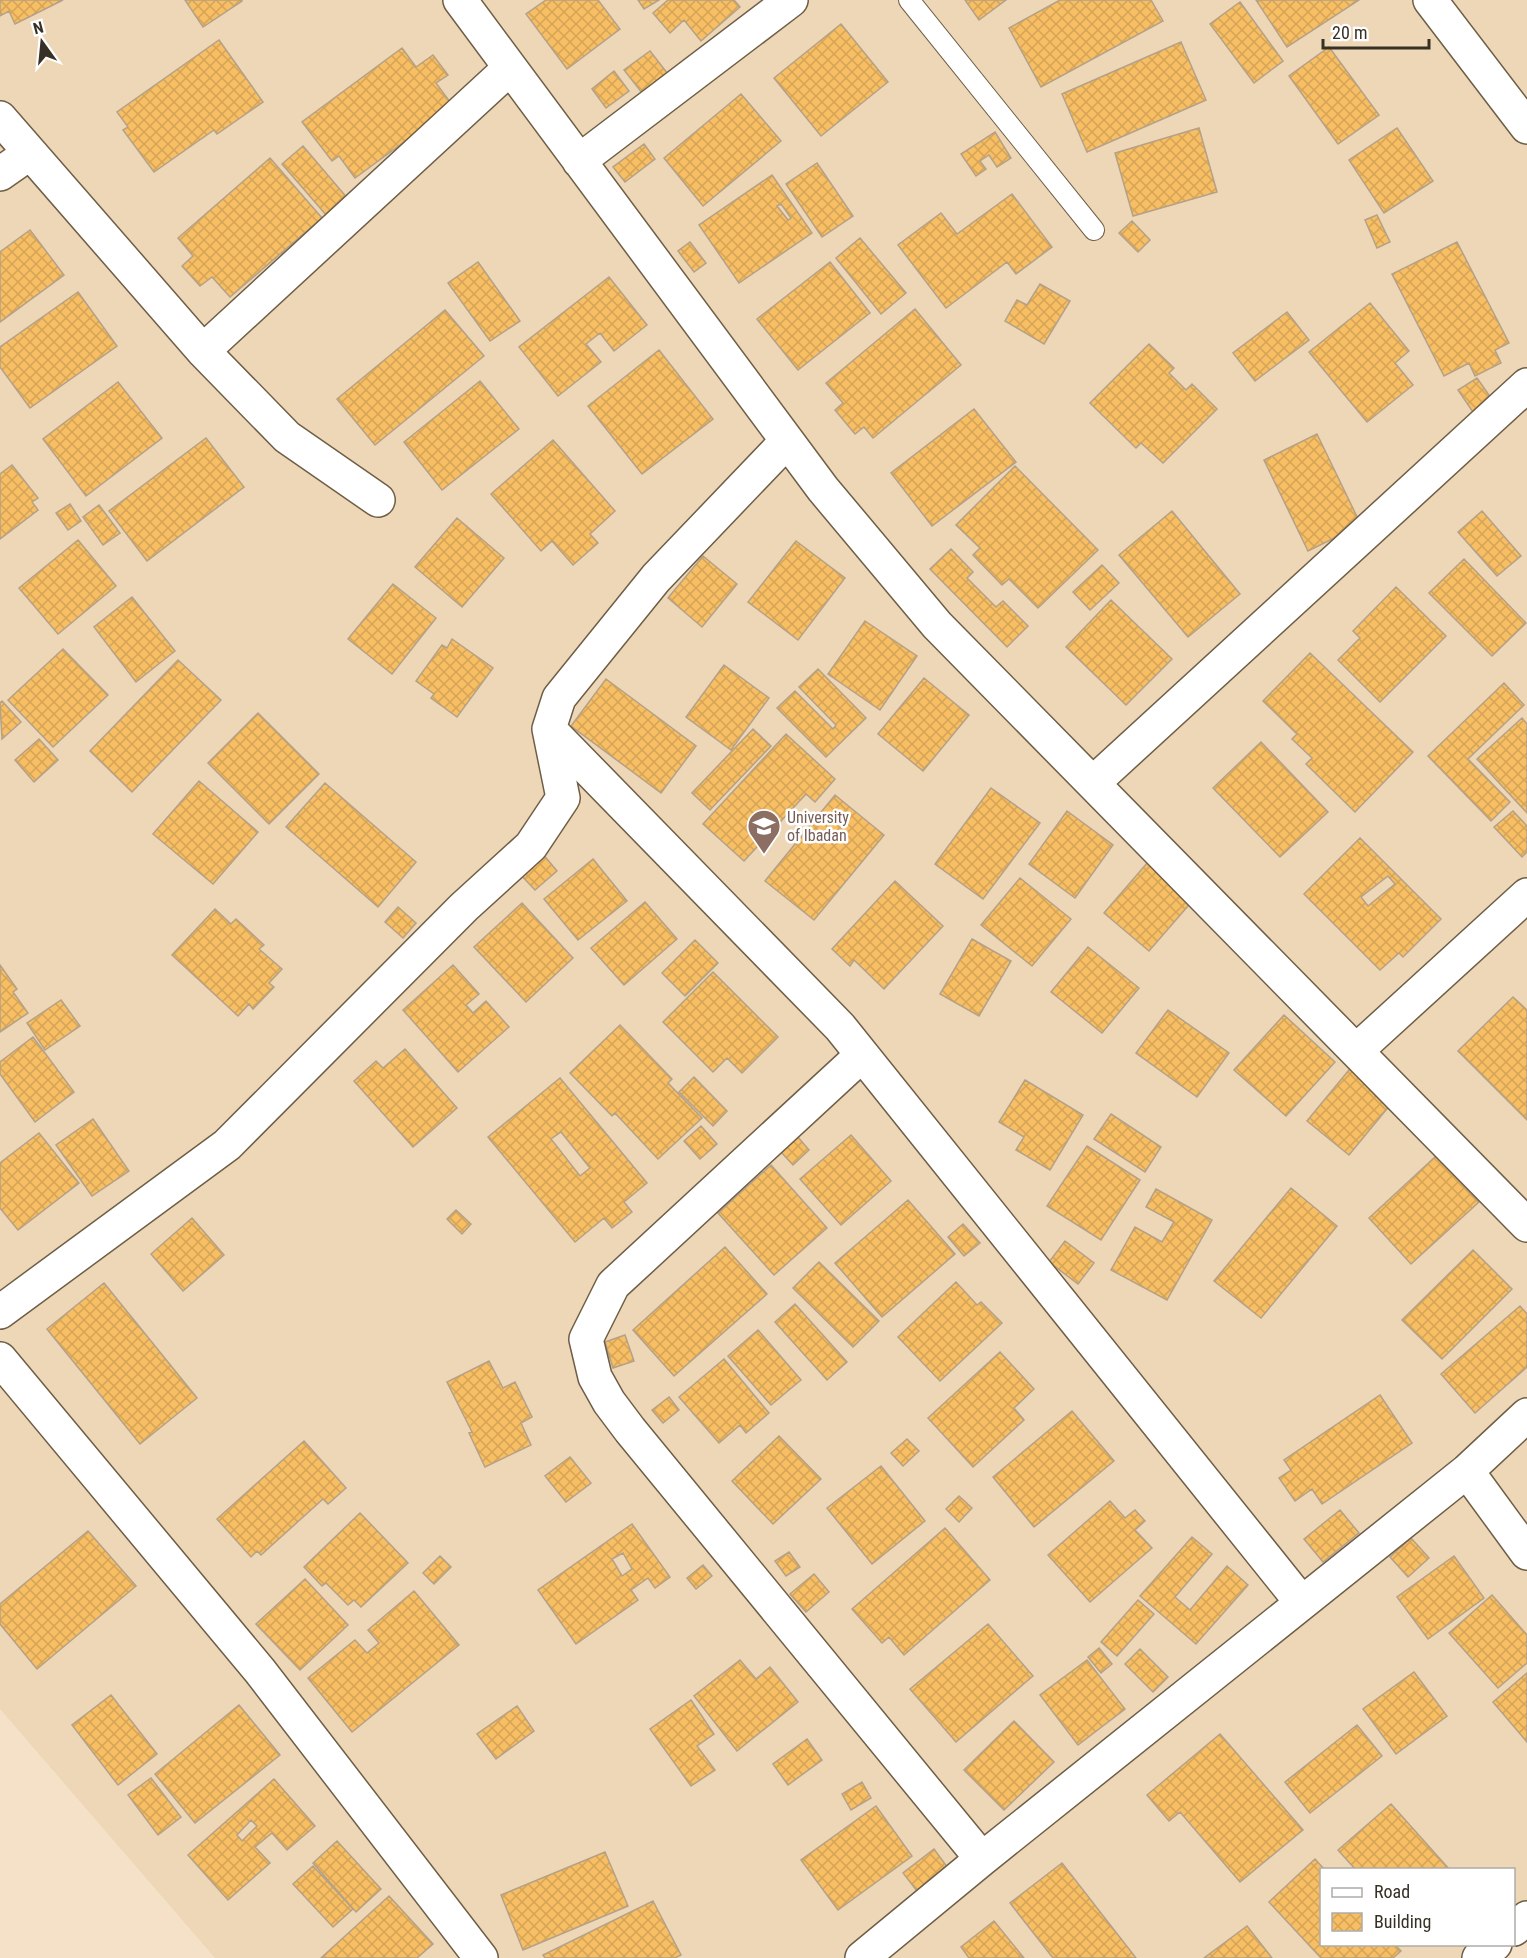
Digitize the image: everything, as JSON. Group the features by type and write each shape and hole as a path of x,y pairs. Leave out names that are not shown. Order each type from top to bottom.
{"street":[{"path":"459,0 823,489 937,625 1527,1225"},
{"path":"579,160 791,0"},
{"path":"1430,0 1527,127"},
{"path":"203,351 510,68"},
{"path":"0,118 203,351 287,437 378,500"},
{"path":"0,174 30,153"},
{"path":"1094,783 1527,385"},
{"path":"0,1312 227,1145 455,916 531,846 563,798 549,729 559,698 656,578 787,441"},
{"path":"549,729 840,1027 1302,1603"},
{"path":"1356,1051 1527,895"},
{"path":"862,1055 613,1285 586,1339 595,1377 609,1402 630,1430 982,1859"},
{"path":"0,1359 260,1671 481,1958"},
{"path":"862,1958 982,1859 1467,1471 1527,1415"},
{"path":"1467,1471 1527,1554"},
{"path":"1515,1928 1527,1918"},
{"path":"1479,1958 1493,1946"}],"lane":[{"path":"909,0 1094,230"}],"shaded area":[{"name":"University of Ibadan","path":"0,0 1527,0 1527,1934 1515,1944 1515,1868 1320,1868 1320,1946 1513,1946 1499,1958 215,1958 0,1709"}],"building":[{"path":"0,0 63,0 15,24 9,11 0,16"},
{"path":"185,0 242,0 242,1 203,27"},
{"path":"546,0 598,0 620,29 567,69 526,14"},
{"path":"638,0 659,0 644,9"},
{"path":"668,0 734,0 740,7 701,41 684,20 670,33 653,13"},
{"path":"965,0 1006,0 979,20"},
{"path":"1060,0 1151,0 1163,21 1041,87 1009,28"},
{"path":"1256,0 1359,0 1287,47"},
{"path":"1240,2 1283,61 1254,83 1210,24"},
{"path":"841,24 888,82 821,136 774,78"},
{"path":"219,40 263,102 217,134 214,130 154,172 123,130 128,127 117,112"},
{"path":"1181,42 1206,100 1087,152 1062,94"},
{"path":"1329,47 1379,115 1338,144 1289,76"},
{"path":"402,48 416,67 433,55 448,75 436,83 453,106 355,178 339,156 332,161 302,122"},
{"path":"650,51 671,78 646,98 624,70"},
{"path":"614,71 629,91 606,108 592,89"},
{"path":"741,94 781,141 703,206 664,158"},
{"path":"1199,128 1217,192 1133,216 1115,153"},
{"path":"1397,128 1433,181 1384,213 1349,160"},
{"path":"995,132 1011,158 997,167 989,155 980,161 986,169 976,176 961,154"},
{"path":"644,144 655,159 625,182 613,167"},
{"path":"303,146 354,206 333,223 282,164"},
{"path":"270,158 322,218 230,297 212,277 200,286 182,266 193,256 178,238"},
{"path":"817,163 853,216 822,237 786,184"},
{"path":"772,175 812,233 739,283 699,225","holes":["781,204 791,218 788,220 777,206"]},
{"path":"1012,194 1052,247 1016,274 1007,262 946,308 898,245 941,213 957,234"},
{"path":"1377,215 1390,242 1377,248 1365,220"},
{"path":"1132,221 1150,240 1138,252 1119,233"},
{"path":"30,230 64,275 0,322 0,252"},
{"path":"860,238 906,293 881,314 836,258"},
{"path":"690,242 706,263 694,272 678,251"},
{"path":"1457,242 1509,343 1495,350 1501,363 1475,376 1469,363 1444,376 1392,274"},
{"path":"478,262 520,321 490,341 448,283"},
{"path":"830,262 870,313 798,370 757,319"},
{"path":"609,277 647,325 614,351 600,333 586,344 601,362 558,396 519,347"},
{"path":"1040,284 1070,301 1044,344 1005,321 1017,300 1027,305"},
{"path":"78,292 117,346 30,408 0,367 0,347"},
{"path":"1370,303 1409,351 1395,363 1413,385 1367,422 1309,352"},
{"path":"915,309 961,365 873,438 864,427 855,434 835,410 843,403 826,383"},
{"path":"445,310 484,356 375,445 337,399"},
{"path":"1287,312 1309,340 1255,381 1233,353"},
{"path":"1149,344 1174,368 1169,373 1186,390 1192,384 1217,409 1163,463 1141,443 1136,448 1090,403"},
{"path":"659,350 713,419 642,474 588,406"},
{"path":"1477,378 1496,405 1477,418 1458,390"},
{"path":"480,381 519,429 442,490 404,442"},
{"path":"118,382 162,438 86,496 43,439"},
{"path":"974,409 1016,462 932,526 891,473"},
{"path":"1317,434 1361,525 1308,551 1264,460"},
{"path":"206,438 244,487 147,561 109,511"},
{"path":"553,440 615,511 590,534 598,543 573,565 552,541 541,551 491,494"},
{"path":"12,465 38,498 32,502 38,510 0,539 0,474"},
{"path":"1015,466 1098,550 1038,608 1009,579 1002,585 973,555 980,548 956,525"},
{"path":"70,504 81,521 68,530 56,513"},
{"path":"99,505 120,533 103,545 83,517"},
{"path":"1172,511 1240,594 1188,637 1119,555"},
{"path":"1482,511 1521,556 1497,576 1458,532"},
{"path":"457,518 504,558 462,607 415,567"},
{"path":"78,540 116,586 58,634 19,588"},
{"path":"796,541 845,578 798,640 748,602"},
{"path":"951,549 973,572 967,578 996,607 1003,601 1028,626 1007,647 930,569"},
{"path":"703,556 737,584 702,627 668,598"},
{"path":"1464,559 1526,623 1492,656 1429,593"},
{"path":"1102,565 1119,583 1090,610 1073,592"},
{"path":"393,584 436,618 392,674 348,639"},
{"path":"1396,587 1446,636 1380,702 1338,660 1360,638 1353,631"},
{"path":"132,597 175,651 136,682 94,627"},
{"path":"1111,600 1172,659 1126,705 1066,647"},
{"path":"865,621 917,656 880,710 828,674"},
{"path":"452,639 493,668 457,717 431,698 434,694 416,681 442,645 447,648"},
{"path":"63,649 108,695 53,747 8,700"},
{"path":"1310,653 1413,752 1355,812 1306,764 1312,758 1292,739 1297,734 1263,701"},
{"path":"178,660 221,700 132,792 90,751"},
{"path":"724,665 769,698 731,750 686,717"},
{"path":"818,669 866,718 826,757 777,708 795,691 833,729 836,725 799,687"},
{"path":"924,678 969,715 923,771 878,734"},
{"path":"606,679 696,746 661,793 571,726"},
{"path":"1504,683 1524,705 1468,759 1510,802 1491,821 1428,756"},
{"path":"2,701 21,722 2,739 0,703"},
{"path":"258,713 319,774 269,824 208,763"},
{"path":"1522,718 1527,724 1527,813 1477,759"},
{"path":"753,729 771,746 710,810 692,793"},
{"path":"786,734 835,779 815,802 806,794 744,861 703,824"},
{"path":"39,739 58,760 34,782 15,760"},
{"path":"1261,742 1328,812 1280,857 1213,788"},
{"path":"199,781 258,832 213,884 153,834"},
{"path":"325,783 416,862 378,907 286,827"},
{"path":"991,788 1040,823 983,899 935,864"},
{"path":"835,795 884,835 814,920 765,881"},
{"path":"1067,811 1113,845 1075,898 1029,864"},
{"path":"1513,811 1527,826 1527,852 1522,857 1494,827"},
{"path":"1360,838 1441,919 1403,957 1399,953 1380,970 1304,894","holes":["1388,876 1395,884 1368,906 1361,897"]},
{"path":"542,853 557,871 535,890 519,873"},
{"path":"593,859 627,901 578,940 544,899"},
{"path":"1148,862 1194,899 1149,951 1104,913"},
{"path":"1020,878 1071,919 1032,966 981,925"},
{"path":"895,881 943,926 884,989 854,960 850,966 832,949"},
{"path":"645,902 677,939 624,985 591,948"},
{"path":"522,903 573,958 526,1002 474,947"},
{"path":"398,907 416,923 403,938 385,922"},
{"path":"215,909 231,924 236,919 264,945 259,949 282,969 269,983 274,987 253,1009 249,1004 238,1016 172,955"},
{"path":"972,939 1011,961 979,1016 940,994"},
{"path":"695,940 718,963 685,996 662,973"},
{"path":"1088,947 1139,988 1102,1033 1051,992"},
{"path":"0,965 17,989 13,992 28,1013 0,1032"},
{"path":"453,965 479,994 466,1005 473,1013 486,1001 509,1027 458,1072 403,1010"},
{"path":"713,972 778,1037 742,1073 727,1058 713,1072 663,1022"},
{"path":"1513,997 1527,1010 1527,1120 1458,1051"},
{"path":"61,1000 80,1026 45,1050 27,1023"},
{"path":"1168,1010 1229,1053 1197,1097 1136,1053"},
{"path":"1284,1015 1335,1062 1286,1116 1234,1070"},
{"path":"620,1025 672,1079 668,1083 702,1118 658,1159 615,1113 612,1116 570,1073"},
{"path":"33,1037 74,1092 35,1122 0,1074 0,1062"},
{"path":"405,1049 457,1108 413,1147 354,1081 376,1061 383,1068"},
{"path":"1353,1065 1395,1099 1349,1155 1307,1121"},
{"path":"694,1077 727,1111 713,1126 679,1092"},
{"path":"560,1078 647,1183 624,1202 632,1212 612,1228 604,1218 575,1242 488,1137","holes":["561,1132 590,1168 580,1176 551,1139"]},
{"path":"1025,1080 1083,1115 1050,1170 1016,1150 1024,1137 999,1122"},
{"path":"1111,1114 1161,1147 1145,1172 1094,1139"},
{"path":"93,1119 129,1171 92,1196 56,1145"},
{"path":"701,1126 717,1144 700,1159 684,1141"},
{"path":"39,1133 79,1183 18,1230 0,1208 0,1163"},
{"path":"851,1135 891,1181 841,1225 800,1179"},
{"path":"797,1136 809,1150 793,1165 781,1152"},
{"path":"1087,1146 1140,1180 1101,1240 1047,1206"},
{"path":"1436,1156 1479,1202 1411,1264 1369,1218"},
{"path":"771,1165 827,1228 774,1275 718,1213"},
{"path":"1291,1188 1337,1226 1261,1318 1214,1281"},
{"path":"1156,1189 1212,1220 1167,1300 1111,1270 1135,1227 1162,1242 1174,1222 1146,1207"},
{"path":"908,1200 955,1254 882,1317 835,1263"},
{"path":"456,1210 471,1224 462,1234 447,1219"},
{"path":"192,1218 224,1255 183,1291 151,1254"},
{"path":"963,1224 980,1243 964,1256 948,1237"},
{"path":"1065,1241 1094,1263 1078,1284 1049,1262"},
{"path":"725,1247 767,1294 674,1376 633,1330"},
{"path":"1473,1250 1512,1289 1442,1359 1402,1320"},
{"path":"819,1262 879,1321 853,1347 793,1288"},
{"path":"956,1282 977,1305 981,1302 1002,1323 940,1381 898,1337"},
{"path":"104,1283 197,1398 140,1444 47,1329"},
{"path":"795,1304 847,1362 827,1380 775,1322"},
{"path":"1520,1306 1527,1314 1527,1367 1475,1413 1441,1374"},
{"path":"758,1330 801,1380 771,1405 728,1356"},
{"path":"625,1335 634,1361 613,1368 605,1342"},
{"path":"1000,1352 1034,1389 1014,1408 1024,1420 973,1467 928,1418"},
{"path":"724,1359 769,1413 746,1433 740,1425 719,1443 679,1397"},
{"path":"489,1361 503,1388 515,1382 532,1417 521,1423 531,1445 485,1467 469,1433 472,1432 447,1382"},
{"path":"1380,1395 1412,1443 1322,1504 1312,1489 1295,1501 1279,1478 1291,1470 1284,1460"},
{"path":"669,1397 679,1410 663,1423 652,1410"},
{"path":"1072,1411 1114,1461 1034,1527 993,1477"},
{"path":"779,1436 821,1479 773,1524 732,1481"},
{"path":"907,1439 919,1451 903,1466 891,1453"},
{"path":"304,1441 346,1488 328,1504 323,1499 261,1555 257,1551 251,1557 217,1519"},
{"path":"570,1457 591,1483 566,1502 545,1476"},
{"path":"881,1466 925,1521 872,1564 827,1508"},
{"path":"959,1496 972,1508 959,1522 946,1509"},
{"path":"1110,1501 1125,1518 1135,1510 1145,1521 1135,1530 1152,1548 1090,1602 1048,1555"},
{"path":"1340,1510 1359,1533 1323,1562 1304,1539"},
{"path":"360,1513 408,1563 361,1607 354,1600 348,1605 326,1583 322,1586 304,1567"},
{"path":"632,1524 670,1577 655,1588 648,1578 631,1590 638,1600 576,1644 538,1590","holes":["623,1553 632,1569 622,1576 612,1559"]},
{"path":"945,1528 990,1580 904,1655 889,1637 882,1643 852,1609"},
{"path":"88,1531 136,1586 37,1669 0,1624 0,1604"},
{"path":"1192,1537 1212,1554 1175,1597 1190,1610 1227,1566 1248,1585 1196,1644 1140,1596"},
{"path":"1411,1538 1429,1558 1408,1577 1390,1557"},
{"path":"789,1552 800,1567 786,1576 775,1561"},
{"path":"440,1556 451,1567 434,1584 423,1573"},
{"path":"1454,1556 1484,1598 1428,1639 1397,1597"},
{"path":"703,1565 712,1576 696,1589 687,1578"},
{"path":"814,1574 829,1592 806,1612 790,1594"},
{"path":"305,1579 348,1625 300,1670 256,1624"},
{"path":"414,1591 459,1645 352,1732 308,1678 355,1640 367,1653 379,1643 368,1630"},
{"path":"1492,1595 1527,1635 1527,1663 1498,1688 1449,1633"},
{"path":"1138,1600 1154,1614 1117,1656 1101,1642"},
{"path":"988,1624 1033,1676 956,1742 910,1689"},
{"path":"1099,1648 1112,1664 1101,1673 1088,1657"},
{"path":"1140,1649 1168,1677 1153,1692 1125,1664"},
{"path":"740,1660 756,1679 770,1667 798,1702 737,1751 694,1696"},
{"path":"1087,1660 1125,1709 1078,1745 1040,1695"},
{"path":"1414,1672 1447,1716 1396,1754 1363,1709"},
{"path":"1527,1673 1527,1742 1493,1702"},
{"path":"111,1695 157,1754 118,1785 72,1725"},
{"path":"691,1700 714,1734 697,1746 715,1770 691,1786 650,1729"},
{"path":"239,1705 280,1755 195,1823 155,1774"},
{"path":"517,1706 534,1731 496,1759 477,1734"},
{"path":"1014,1721 1054,1762 1004,1810 964,1770"},
{"path":"1357,1725 1382,1756 1310,1813 1285,1782"},
{"path":"1220,1734 1303,1830 1240,1882 1180,1812 1169,1821 1147,1795"},
{"path":"807,1739 822,1760 788,1785 773,1764"},
{"path":"151,1778 181,1817 158,1835 128,1795"},
{"path":"274,1779 315,1826 287,1850 272,1833 255,1847 270,1863 228,1900 188,1855","holes":["251,1820 257,1826 242,1841 237,1835"]},
{"path":"862,1782 871,1798 851,1810 842,1794"},
{"path":"1391,1804 1448,1868 1354,1868 1338,1850"},
{"path":"876,1806 912,1856 838,1910 801,1860"},
{"path":"337,1841 381,1889 356,1912 313,1863"},
{"path":"934,1849 948,1868 917,1891 903,1873"},
{"path":"605,1852 628,1906 523,1950 501,1895"},
{"path":"1315,1859 1323,1868 1320,1868 1320,1946 1396,1946 1401,1951 1393,1958 1321,1958 1269,1902"},
{"path":"1062,1863 1136,1958 1053,1958 1010,1903"},
{"path":"313,1866 353,1909 333,1927 293,1884"},
{"path":"389,1896 433,1944 417,1958 321,1958"},
{"path":"653,1901 681,1955 675,1958 545,1958 543,1955"},
{"path":"994,1921 1024,1958 969,1958 961,1947"},
{"path":"1247,1926 1272,1958 1204,1958"}],"place":[{"name":"University of Ibadan","path":"764,855"}]}
